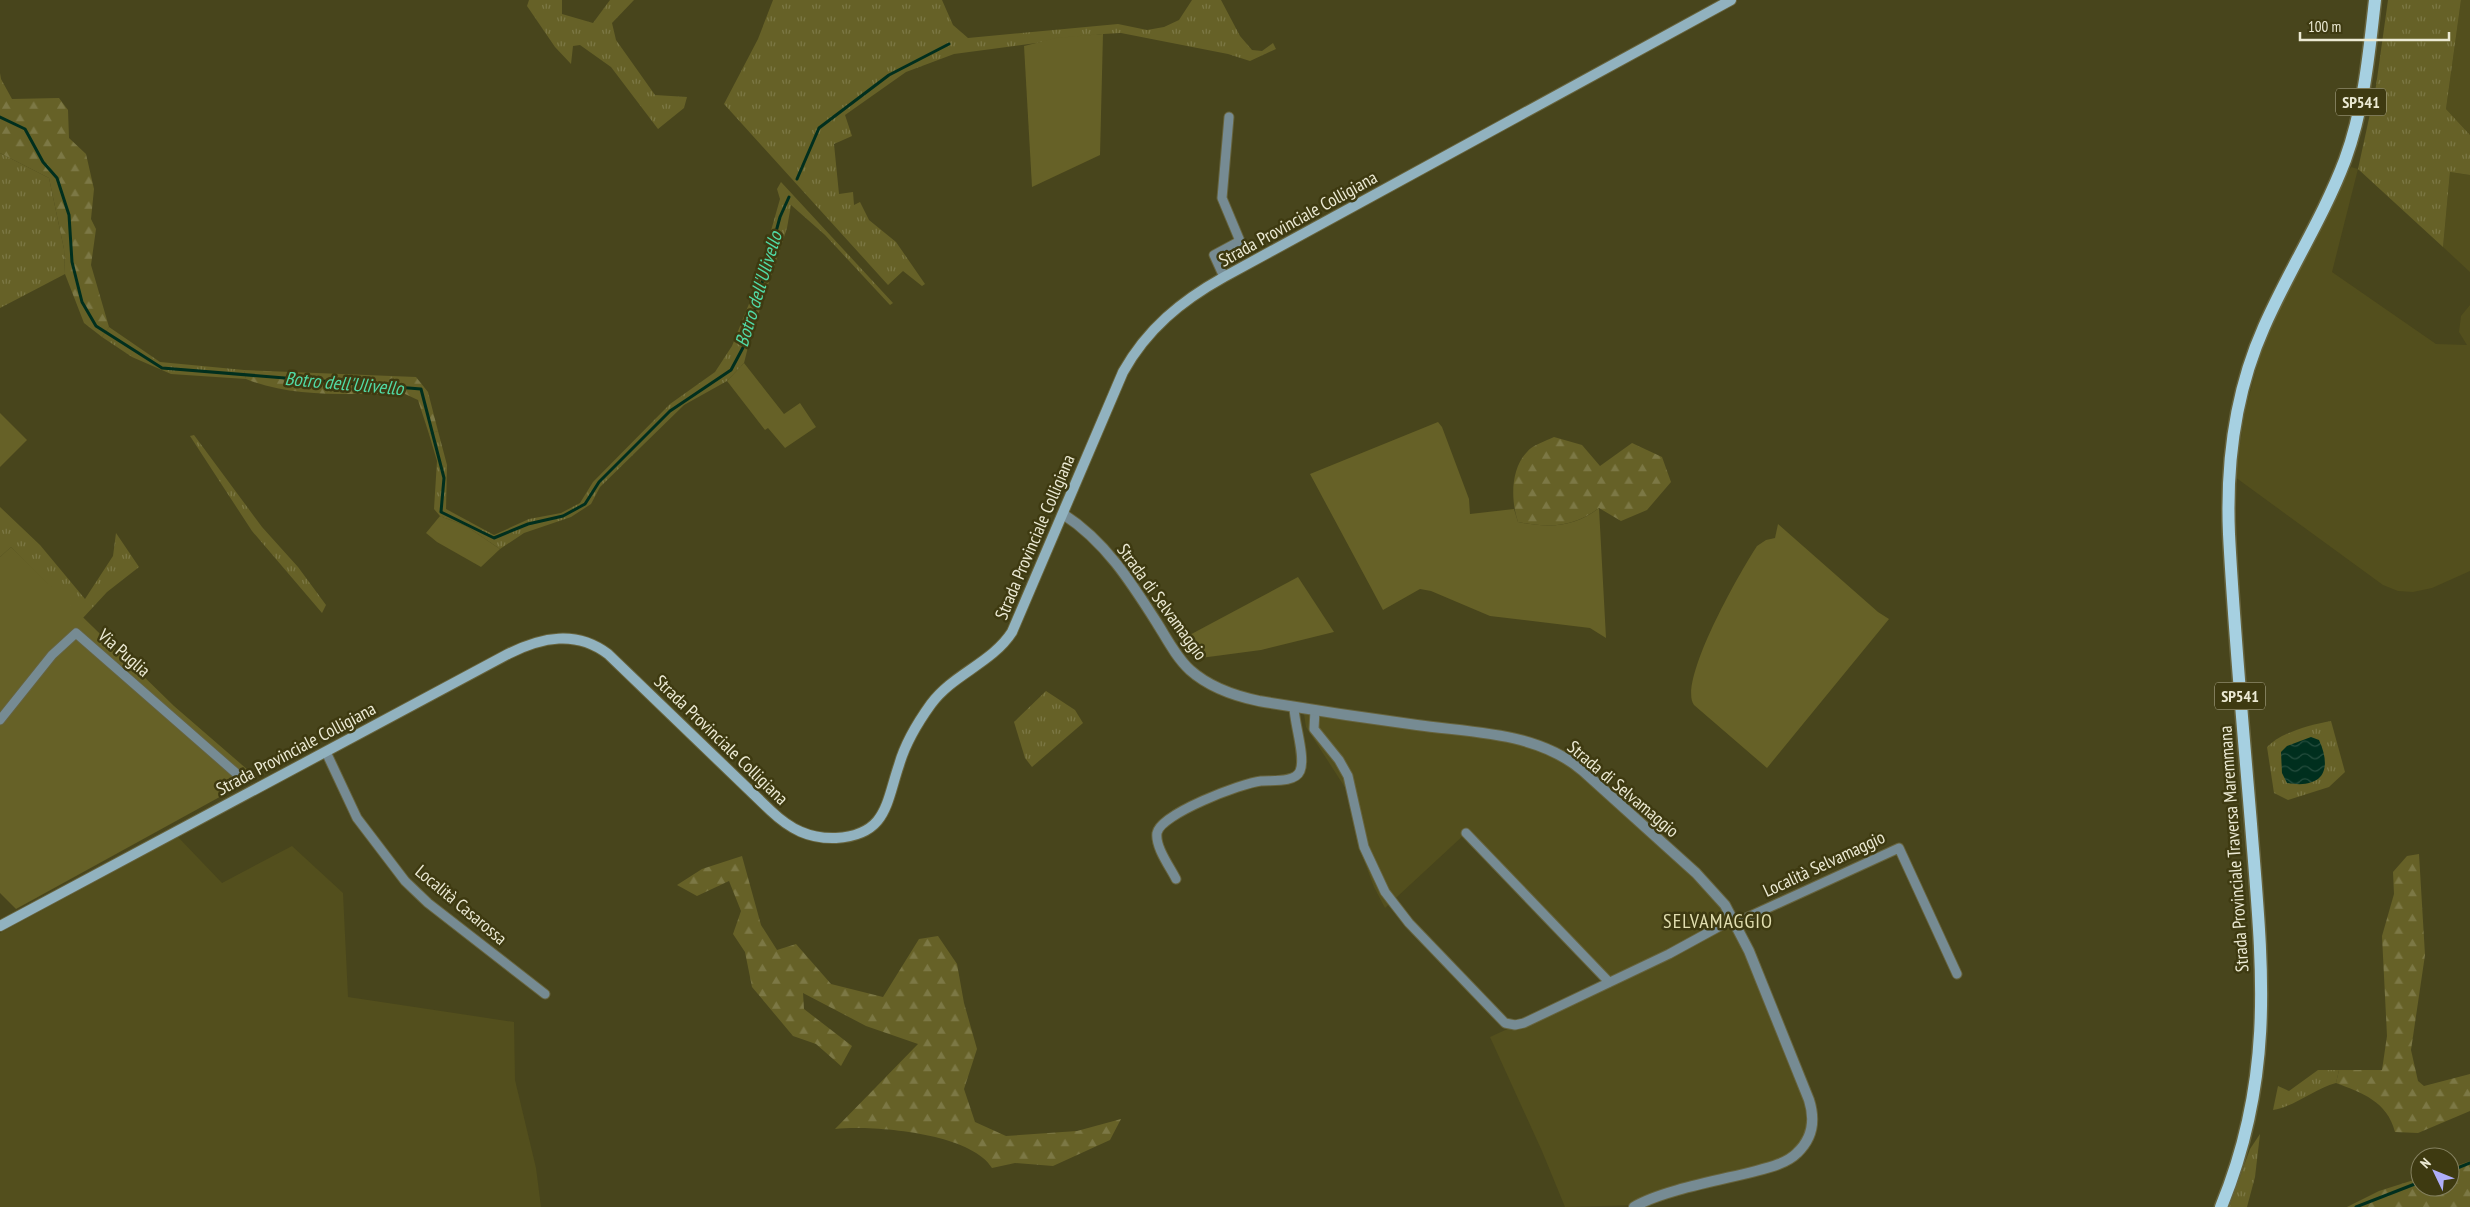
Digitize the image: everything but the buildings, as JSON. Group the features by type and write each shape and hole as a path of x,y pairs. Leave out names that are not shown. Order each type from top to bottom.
{"main road":[{"name":"Strada Provinciale Colligiana","path":"3,923 518,649 551,638 573,638 598,647 614,659 789,826 812,836 827,838 852,835 870,827 885,811 901,757 933,701 950,683 992,655 1009,637 1020,617 1116,386 1132,356 1166,317 1195,294 1224,277 1731,0"},
{"name":"Strada Provinciale Traversa Maremmana","path":"2221,1207 2236,1168 2250,1119 2258,1070 2262,1020 2258,906 2229,542 2228,495 2232,448 2240,399 2260,337 2328,199 2351,142 2366,74 2376,0"}],"street":[{"path":"1224,277 1214,255 1240,241 1222,198 1229,117"},
{"name":"Strada di Selvamaggio","path":"1063,514 1088,533 1114,559 1177,654 1192,671 1211,684 1238,696 1294,707 1511,739 1555,751 1583,771 1715,892 1734,921 1760,976 1809,1100 1813,1117 1810,1133 1797,1153 1778,1164 1663,1196 1634,1207"},
{"name":"Via Puglia","path":"0,720 52,655 76,633 237,774"},
{"path":"1176,879 1158,840 1158,830 1161,824 1176,814 1236,788 1254,782 1291,778 1298,774 1301,768 1294,707"},
{"name":"Località Selvamaggio","path":"1315,710 1315,731 1336,757 1348,776 1367,855 1385,892 1409,923 1499,1019 1507,1024 1521,1024 1734,921 1899,848 1957,974"},
{"name":"Località Casarossa","path":"326,752 354,813 400,875 428,903 545,994"},
{"path":"1466,833 1609,982"}],"shaded area":[{"path":"2461,0 2470,0 2470,135 2446,109"},
{"path":"2351,167 2358,169 2332,272 2436,344 2467,345 2459,332 2461,316 2470,305 2470,571 2432,588 2413,592 2398,591 2383,585 2235,477 2245,411 2263,345 2274,318"},
{"path":"2450,172 2470,175 2470,272 2443,247"},
{"path":"1303,708 1506,738 1559,753 1725,905 1813,1117 1797,1153 1637,1205 1565,1207 1542,1151 1490,1037 1608,983 1466,833 1385,908 1374,887 1358,845 1346,789 1306,727"},
{"path":"178,837 222,883 292,846 343,893 348,997 514,1022 515,1080 536,1168 541,1207 0,1207 0,933"}],"green space":[{"path":"529,0 562,0 562,14 593,23 610,0 634,0 612,23 616,40 655,95 687,97 684,108 658,129 611,67 580,45 573,46 571,64 555,47 527,6"},
{"path":"773,0 942,0 953,25 968,38 1118,24 1147,30 1164,27 1179,20 1192,0 1221,0 1240,36 1252,50 1262,51 1273,43 1276,49 1250,61 1228,54 1121,33 1103,34 954,54 906,72 845,115 852,136 834,144 839,194 853,192 854,205 860,202 869,220 896,242 925,284 922,286 903,271 888,285 724,104 758,39"},
{"path":"2388,0 2461,0 2446,109 2470,135 2470,175 2450,172 2443,247 2358,169 2376,86"},
{"path":"1103,34 1100,155 1032,187 1024,46 1056,38"},
{"path":"0,73 1,79 12,99 59,98 68,110 69,138 86,154 94,189 91,219 96,229 91,265 109,327 102,337 84,323 65,274 64,249 49,178 0,153"},
{"path":"0,153 49,178 64,249 65,274 0,308"},
{"path":"781,182 893,303 890,305 825,235 791,205 787,228 750,339 744,363 727,381 684,405 600,487 591,504 571,517 524,533 500,549 466,526 440,516 434,509 437,461 429,434 438,431 447,465 446,509 494,535 529,519 561,513 580,503 593,482 670,404 715,372 732,346 753,294 780,199 777,189"},
{"path":"109,327 160,362 244,370 246,379 171,374 132,357 102,337"},
{"path":"744,363 784,414 800,403 816,427 785,448 768,428 765,430 727,381"},
{"path":"244,370 416,377 428,392 438,431 429,434 418,400 405,394 324,394 284,390 246,379"},
{"path":"0,413 27,440 0,467"},
{"path":"1438,422 1442,427 1469,499 1470,514 1514,509 1518,522 1560,525 1580,519 1599,508 1606,638 1590,628 1490,616 1431,591 1420,589 1383,610 1310,474"},
{"path":"194,435 262,527 298,567 326,605 322,613 252,531 190,436"},
{"path":"1554,437 1582,445 1600,466 1632,443 1662,457 1671,482 1647,510 1621,521 1599,508 1589,515 1560,525 1518,522 1513,495 1517,468 1521,459 1529,450"},
{"path":"0,507 40,545 85,599 113,556 116,533 139,567 107,592 82,619 11,547 0,557"},
{"path":"440,516 466,526 500,549 481,567 437,542 426,533"},
{"path":"1778,524 1878,612 1889,619 1767,768 1694,705 1691,693 1694,674 1713,626 1757,546 1766,540 1775,538"},
{"path":"11,547 174,706 256,777 16,909 0,893 0,557"},
{"path":"1298,577 1334,632 1261,650 1193,659 1184,638"},
{"path":"1046,691 1075,710 1083,723 1032,767 1025,758 1014,722"},
{"path":"2331,721 2345,772 2329,787 2288,800 2274,793 2267,747 2288,733"},
{"path":"2419,854 2425,955 2411,1050 2418,1081 2424,1086 2470,1074 2470,1111 2418,1133 2395,1132 2391,1121 2380,1106 2364,1095 2336,1083 2339,1070 2382,1070 2387,1036 2382,936 2394,894 2393,872 2407,856"},
{"path":"742,856 761,925 777,950 796,944 831,984 883,997 919,939 938,936 957,964 964,1003 977,1049 964,1089 975,1122 1006,1136 1077,1131 1121,1119 1110,1140 1053,1166 1015,1163 992,1168 981,1156 943,1139 896,1130 873,1128 835,1129 918,1044 866,1026 803,993 804,1009 852,1046 841,1066 816,1044 793,1036 752,987 745,952 733,934 741,911 729,881 697,896 677,885 702,869"},
{"path":"2318,1070 2339,1070 2336,1083 2289,1105 2273,1110 2278,1086 2289,1091"},
{"path":"2260,1134 2255,1177 2247,1207 2229,1207 2250,1149"},
{"path":"2470,1161 2470,1207 2347,1207 2379,1191 2410,1181 2410,1197 2460,1197 2460,1164"}],"water":[{"path":"2311,737 2319,740 2323,751 2325,761 2321,775 2309,783 2287,783 2282,773 2281,752 2287,746"}],"waterway":[{"name":"Botro dell'Ulivello","path":"797,179 819,128 889,75 949,44"},
{"name":"Botro dell'Ulivello","path":"0,117 25,129 43,162 57,178 69,215 72,262 82,302 96,326 162,368 421,389 444,478 441,512 494,538 528,524 563,516 585,504 599,482 670,411 731,370 746,342 780,217 789,197"},
{"path":"2460,1167 2470,1163"},
{"path":"2356,1207 2410,1186"}],"district":[{"name":"SELVAMAGGIO","path":"1718,921"}]}
